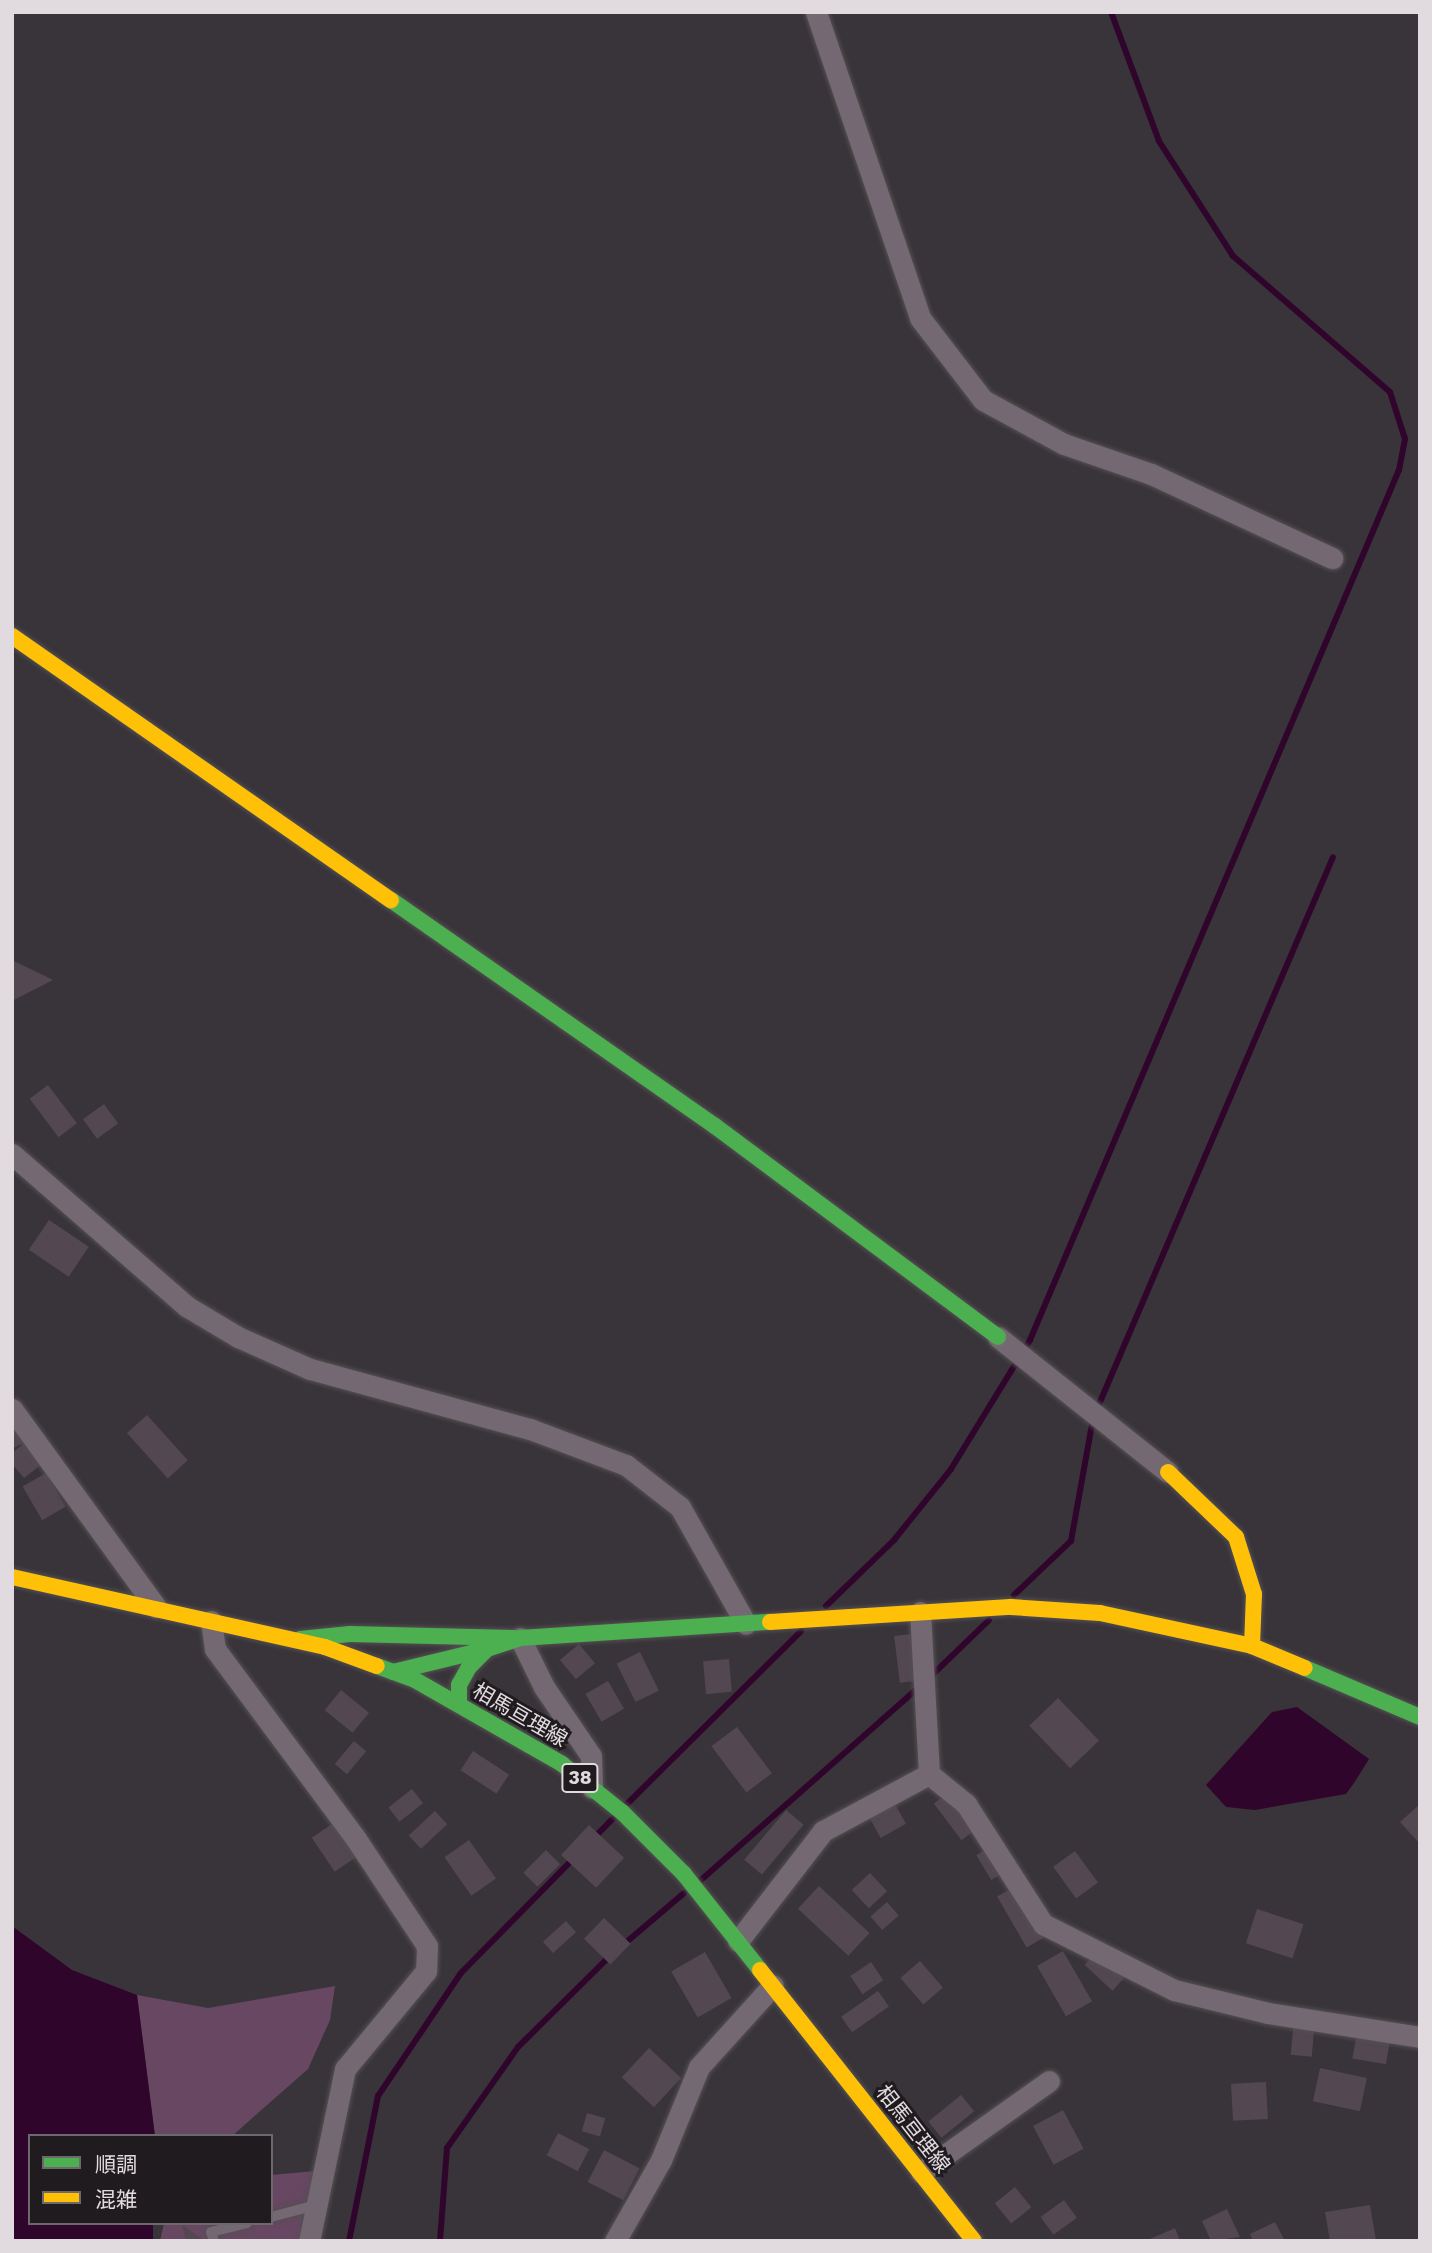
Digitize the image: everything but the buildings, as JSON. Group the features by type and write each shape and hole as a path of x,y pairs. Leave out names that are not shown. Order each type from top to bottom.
{"street":[{"path":"816,12 920,318 983,400 1065,444 1151,474 1332,558"},
{"path":"12,636 715,1126 998,1337 1168,1472 1236,1537 1254,1594 1252,1646"},
{"path":"12,1154 186,1306 238,1337 310,1369 530,1429 626,1465 680,1507 746,1624"},
{"path":"12,1409 156,1607"},
{"name":"相馬亘理線","path":"12,1577 295,1640 394,1672 459,1704 562,1764 592,1788 684,1874 974,2241"},
{"path":"295,1640 350,1634 520,1638 1011,1607 1100,1613 1252,1646 1420,1717"},
{"path":"920,1612 929,1774 966,1804 1043,1924 1174,1990 1268,2013 1420,2037"},
{"path":"211,1621 215,1649 356,1839 427,1946 426,1971 345,2069 309,2241"},
{"path":"394,1672 520,1638"},
{"path":"520,1638 544,1687 591,1756 592,1788"},
{"path":"459,1704 459,1685 486,1649"},
{"path":"738,1941 823,1832 929,1774"},
{"path":"615,2241 661,2160 699,2067 773,1986"},
{"path":"921,2172 1049,2081"}],"lane":[{"path":"273,2217 316,2206"},
{"path":"214,2241 211,2232 239,2225"}],"shaded area":[{"path":"1297,1707 1369,1759 1354,1783 1346,1794 1255,1810 1226,1807 1206,1785 1272,1712"},
{"path":"12,1926 72,1970 137,1995 155,2134 28,2134 28,2225 153,2225 153,2241 12,2241"},
{"path":"335,1986 330,2020 308,2069 234,2134 155,2134 137,1995 208,2008"},
{"path":"315,2171 301,2241 160,2241 164,2225 273,2225 273,2175"}],"waterway":[{"path":"826,1606 894,1540 951,1469 1030,1340 1399,470 1405,439 1390,392 1233,256 1159,141 1111,12"},
{"path":"1097,1409 1333,857"},
{"path":"1014,1595 1071,1541 1093,1419"},
{"path":"929,1678 989,1620"},
{"path":"627,1804 801,1631"},
{"path":"701,1880 918,1688"},
{"path":"593,1839 612,1819"},
{"path":"349,2241 378,2096 461,1973 573,1859"},
{"path":"623,1945 684,1893"},
{"path":"440,2241 447,2148 518,2047 612,1954"}],"traffic: fast":[{"path":"391,900 715,1126 998,1337"},
{"path":"459,1704 459,1685 469,1667 487,1649 520,1638 770,1622"},
{"path":"300,1639 350,1634 514,1638"},
{"path":"393,1672 487,1649"},
{"path":"377,1666 415,1680 562,1764 622,1812 684,1874 760,1970"},
{"path":"1305,1668 1420,1717"}],"traffic: slow":[{"path":"12,636 391,900"},
{"path":"1168,1472 1236,1537 1254,1594 1252,1646 1305,1668"},
{"path":"12,1577 325,1647 377,1666"},
{"path":"770,1622 1011,1607 1100,1613 1252,1646"},
{"path":"760,1970 974,2241"}]}
